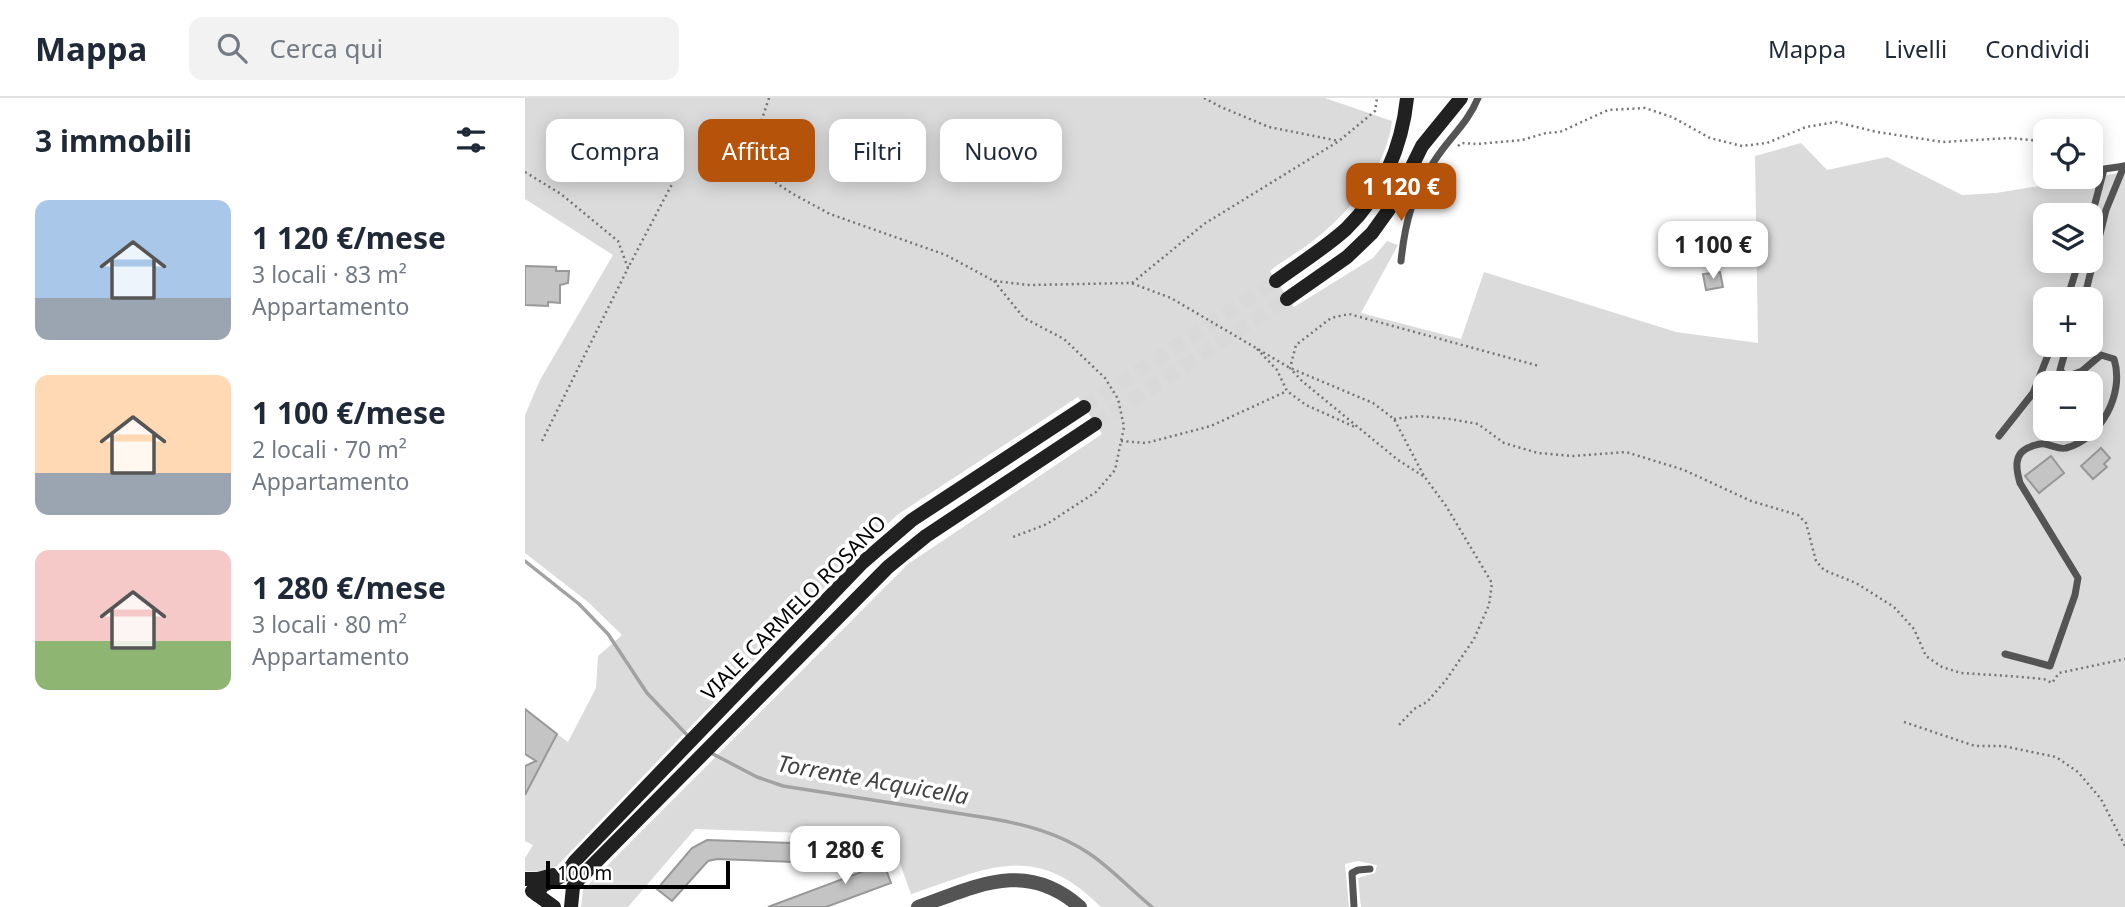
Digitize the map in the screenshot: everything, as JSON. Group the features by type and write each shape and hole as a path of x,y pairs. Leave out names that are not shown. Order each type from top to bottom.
{"main road":[{"path":"1276,281 1345,230 1370,201 1396,151 1403,129 1407,98"},
{"path":"1287,299 1347,257 1372,233 1395,201 1422,146 1461,98"},
{"name":"VIALE CARMELO ROSANO","path":"575,861 862,563 894,534 1084,407"},
{"name":"VIALE CARMELO ROSANO","path":"571,907 573,887 580,878 905,552 1095,424"},
{"path":"525,879 552,875 575,861"},
{"path":"537,895 542,886 566,874 575,861"},
{"path":"525,886 554,907"}],"street":[{"path":"918,907 979,885 1013,879 1049,886 1080,907"}],"lane":[{"path":"1401,261 1414,196 1436,158 1471,114 1478,98"},
{"path":"2095,203 2104,169 2125,166"},
{"path":"2087,287 2106,210 2125,166"},
{"path":"2005,654 2050,666 2075,595 2078,578 2020,483 2016,470 2019,454 2025,448 2042,443 2062,450 2079,443 2099,429 2113,406 2120,372 2114,359 2103,356"},
{"path":"1999,436 2033,393 2047,357"},
{"path":"2064,357 2060,370 2066,377 2082,371 2099,357"},
{"path":"1355,907 1352,873 1370,869"}],"path":[{"path":"769,98 750,155 755,169 829,214 946,255 994,281 1030,285 1131,283 1171,298 1290,368 1373,403 1394,419 1424,476 1446,506 1492,583 1489,605 1473,639 1446,680 1427,702 1414,709 1398,726"},
{"path":"1205,98 1269,127 1339,141"},
{"path":"1131,283 1204,223 1339,141 1375,111 1377,98"},
{"path":"1456,147 1462,143 1522,139 1560,132 1608,110 1645,108 1672,117 1710,138 1742,146 1767,143 1806,127 1836,122 1877,132 1943,142 2010,138 2033,141"},
{"path":"525,172 561,194 618,241 628,268"},
{"path":"542,440 672,184"},
{"path":"1290,368 1296,345 1332,318 1349,314 1539,366"},
{"path":"1254,346 1277,370 1287,391 1306,405 1358,429"},
{"path":"1290,368 1358,429 1424,476"},
{"path":"1121,441 1146,443 1211,426 1287,391"},
{"path":"1394,419 1419,416 1478,424 1504,443 1538,453 1573,456 1626,452 1684,470 1751,501 1798,516 1806,523 1816,561 1824,570 1856,583 1894,607 1914,629 1926,656 1942,667 1961,673 2009,676 2052,683 2059,673 2125,659"},
{"path":"1903,722 1975,746 2003,746 2056,757 2078,772 2101,799 2125,846"}],"shaded area":[{"path":"525,98 1325,98 1392,121 1388,139 1373,174 1351,205 1324,232 1270,271 1294,307 1373,258 1387,241 1398,245 1361,313 1461,339 1484,272 1676,332 1758,343 1755,156 1801,143 1827,170 1887,157 1962,195 2033,187 2103,189 2103,176 2125,172 2125,907 1361,907 1358,878 1375,873 1377,865 1358,861 1345,864 1349,907 1101,907 1077,886 1054,873 1032,867 988,869 911,894 890,836 695,829 628,907 581,907 583,890 908,564 1102,434 1078,397 897,515 557,866 542,872 525,871 525,858 533,845 525,841 525,795 557,734 568,742 596,688 598,656 622,635 588,602 525,553 525,415 540,380 613,255 525,199"}],"building":[{"path":"525,266 556,267 556,271 569,271 568,283 560,285 560,303 548,302 548,306 525,305"},
{"path":"1720,272 1723,287 1706,290 1703,274"},
{"path":"2101,448 2110,458 2104,464 2107,467 2093,479 2081,466"},
{"path":"2051,456 2064,473 2039,493 2025,476"},
{"path":"525,709 557,734 525,795 525,766 536,761 525,754"},
{"path":"707,840 823,844 821,863 717,859 708,861 672,901 657,889 692,848"},
{"path":"878,848 891,883 826,907 768,907 867,870 862,854"}],"waterway":[{"name":"Torrente Acquicella","path":"525,561 579,604 608,634 647,693 688,736"},
{"name":"Torrente Acquicella","path":"711,753 757,777 783,786 988,818 1041,830 1090,854 1152,907"}],"tunnel":[{"path":"1084,407 1276,281"},
{"path":"1095,424 1287,299"}]}
